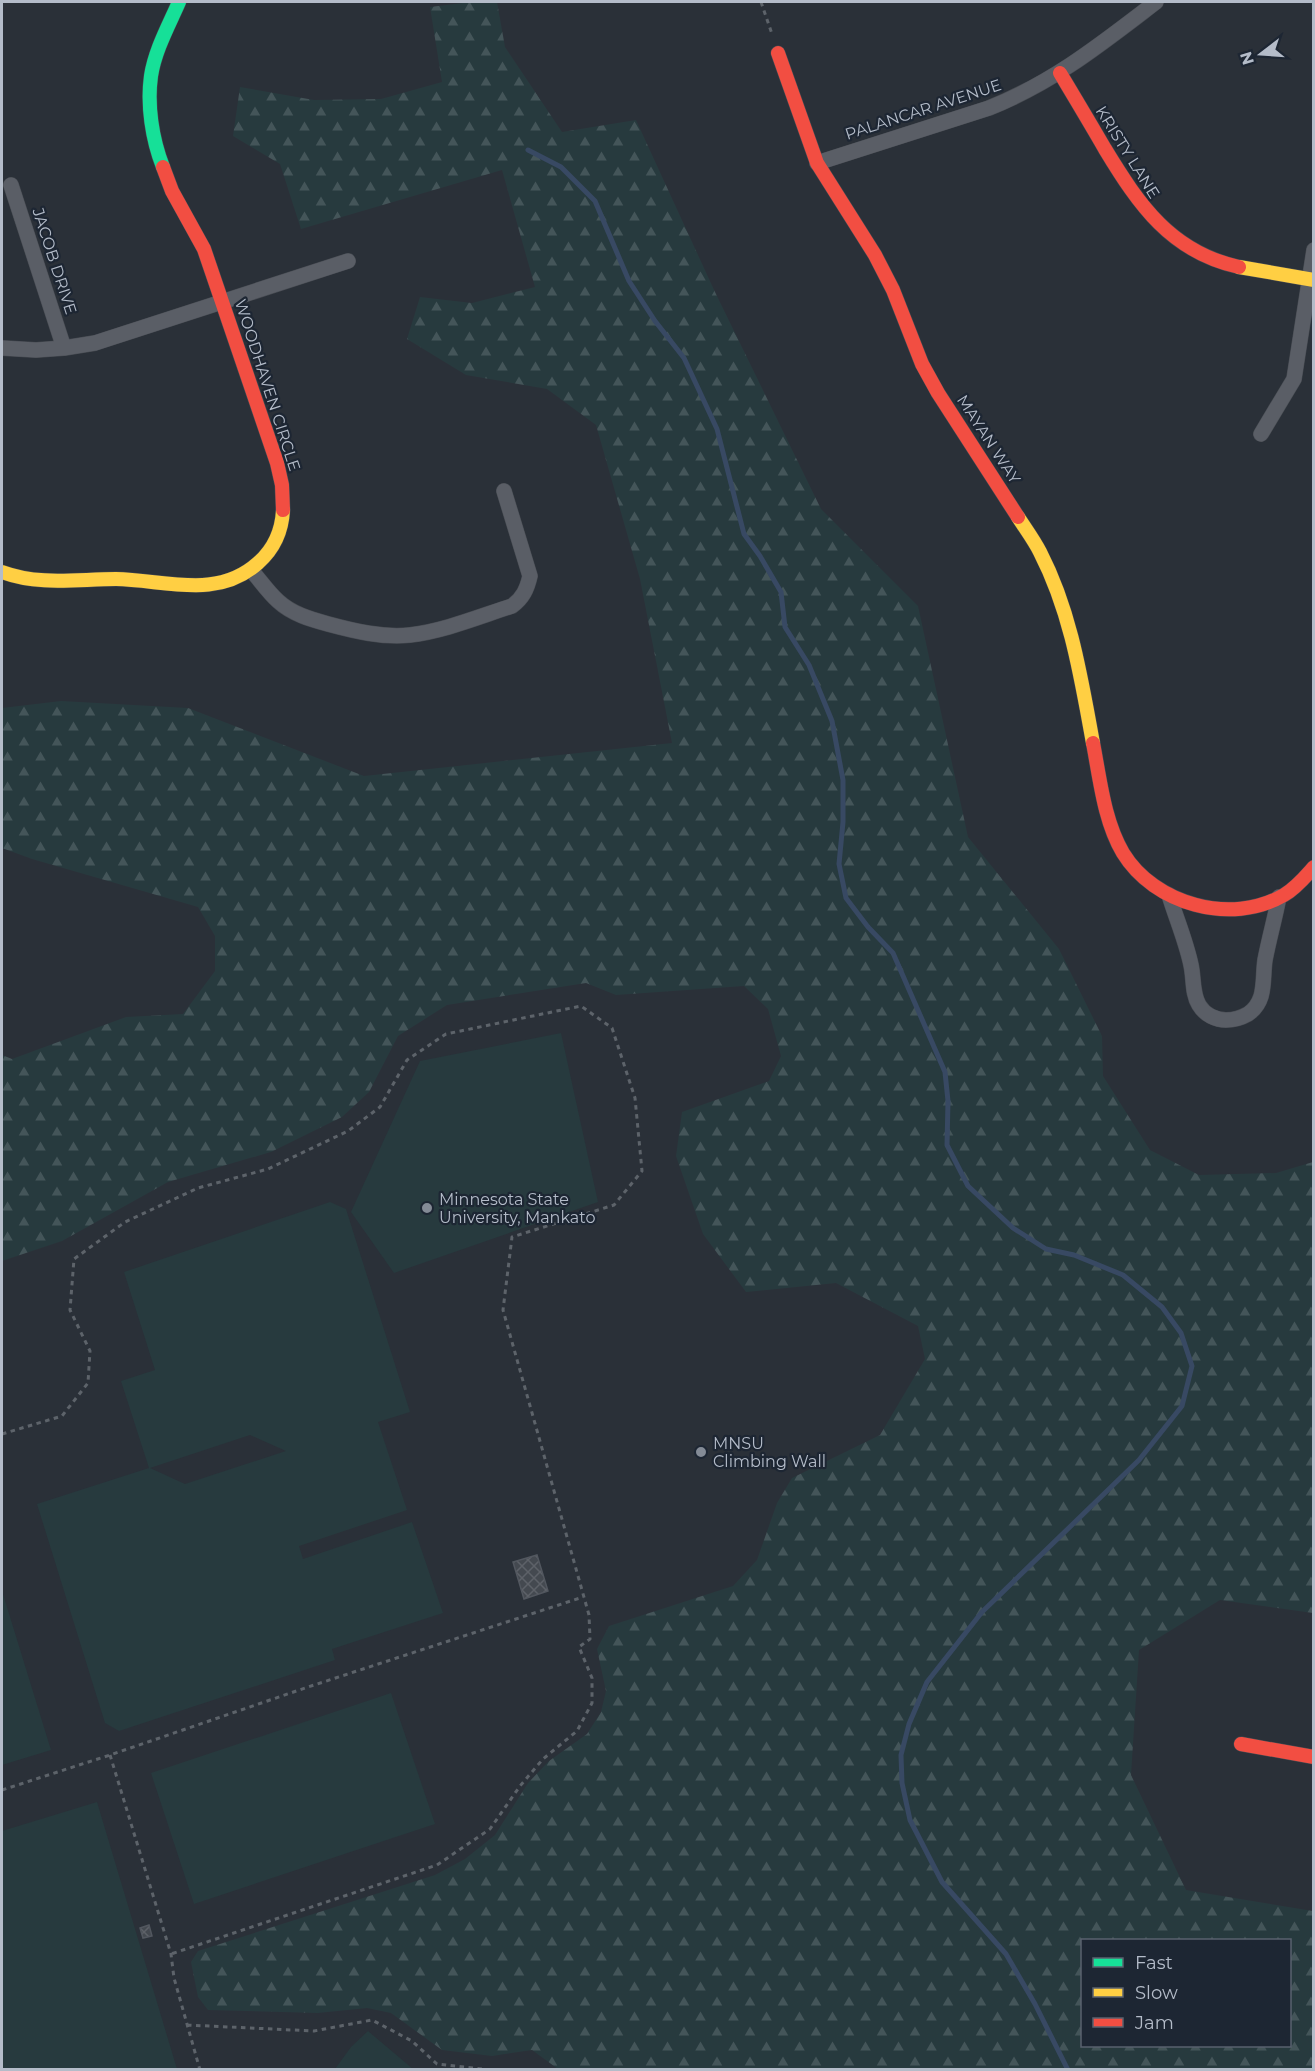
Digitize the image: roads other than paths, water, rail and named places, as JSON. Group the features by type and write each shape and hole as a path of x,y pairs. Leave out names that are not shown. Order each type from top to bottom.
{"street":[{"name":"WOODHAVEN CIRCLE","path":"2,572 25,580 46,582 115,579 204,586 236,578 251,570 262,560 281,525 283,496 277,463 204,249 172,191 162,165 150,115 151,75 162,41 179,2"},
{"name":"PALANCAR AVENUE","path":"816,163 989,108 1015,97 1060,73 1156,2"},
{"name":"MAYAN WAY","path":"778,53 816,163 875,255 893,290 922,364 1039,550 1054,583 1065,616 1114,833 1123,852 1150,883 1169,895 1199,907 1227,909 1249,907 1280,897 1314,867"},
{"name":"KRISTY LANE","path":"1060,73 1131,192 1153,220 1181,243 1209,258 1242,268 1311,279"},
{"name":"JACOB DRIVE","path":"11,185 64,348"},
{"path":"1261,434 1294,379 1314,250"},
{"path":"2,348 36,350 95,344 223,300 348,261"},
{"path":"251,570 279,602 310,619 346,629 387,635 409,635 447,627 512,606 518,602 528,586 530,576 504,491"},
{"path":"1169,895 1187,950 1194,992 1199,1005 1208,1014 1220,1020 1234,1020 1254,1010 1260,1002 1264,990 1265,961 1280,897"},
{"path":"1241,1744 1314,1756"}],"waterway":[{"path":"528,150 561,167 595,201 629,281 655,321 684,358 717,429 744,534 781,592 785,627 809,665 832,721 843,780 843,822 839,864 846,898 868,927 893,953 945,1072 948,1101 947,1145 968,1186 1013,1228 1046,1249 1074,1255 1123,1275 1162,1307 1181,1333 1192,1366 1182,1406 1139,1460 982,1612 927,1682 909,1724 901,1755 902,1783 910,1820 942,1882 1006,1954 1035,2004 1068,2070"}],"place":[{"name":"Minnesota State University, Mankato","path":"427,1208"},
{"name":"MNSU Climbing Wall","path":"701,1452"}]}
